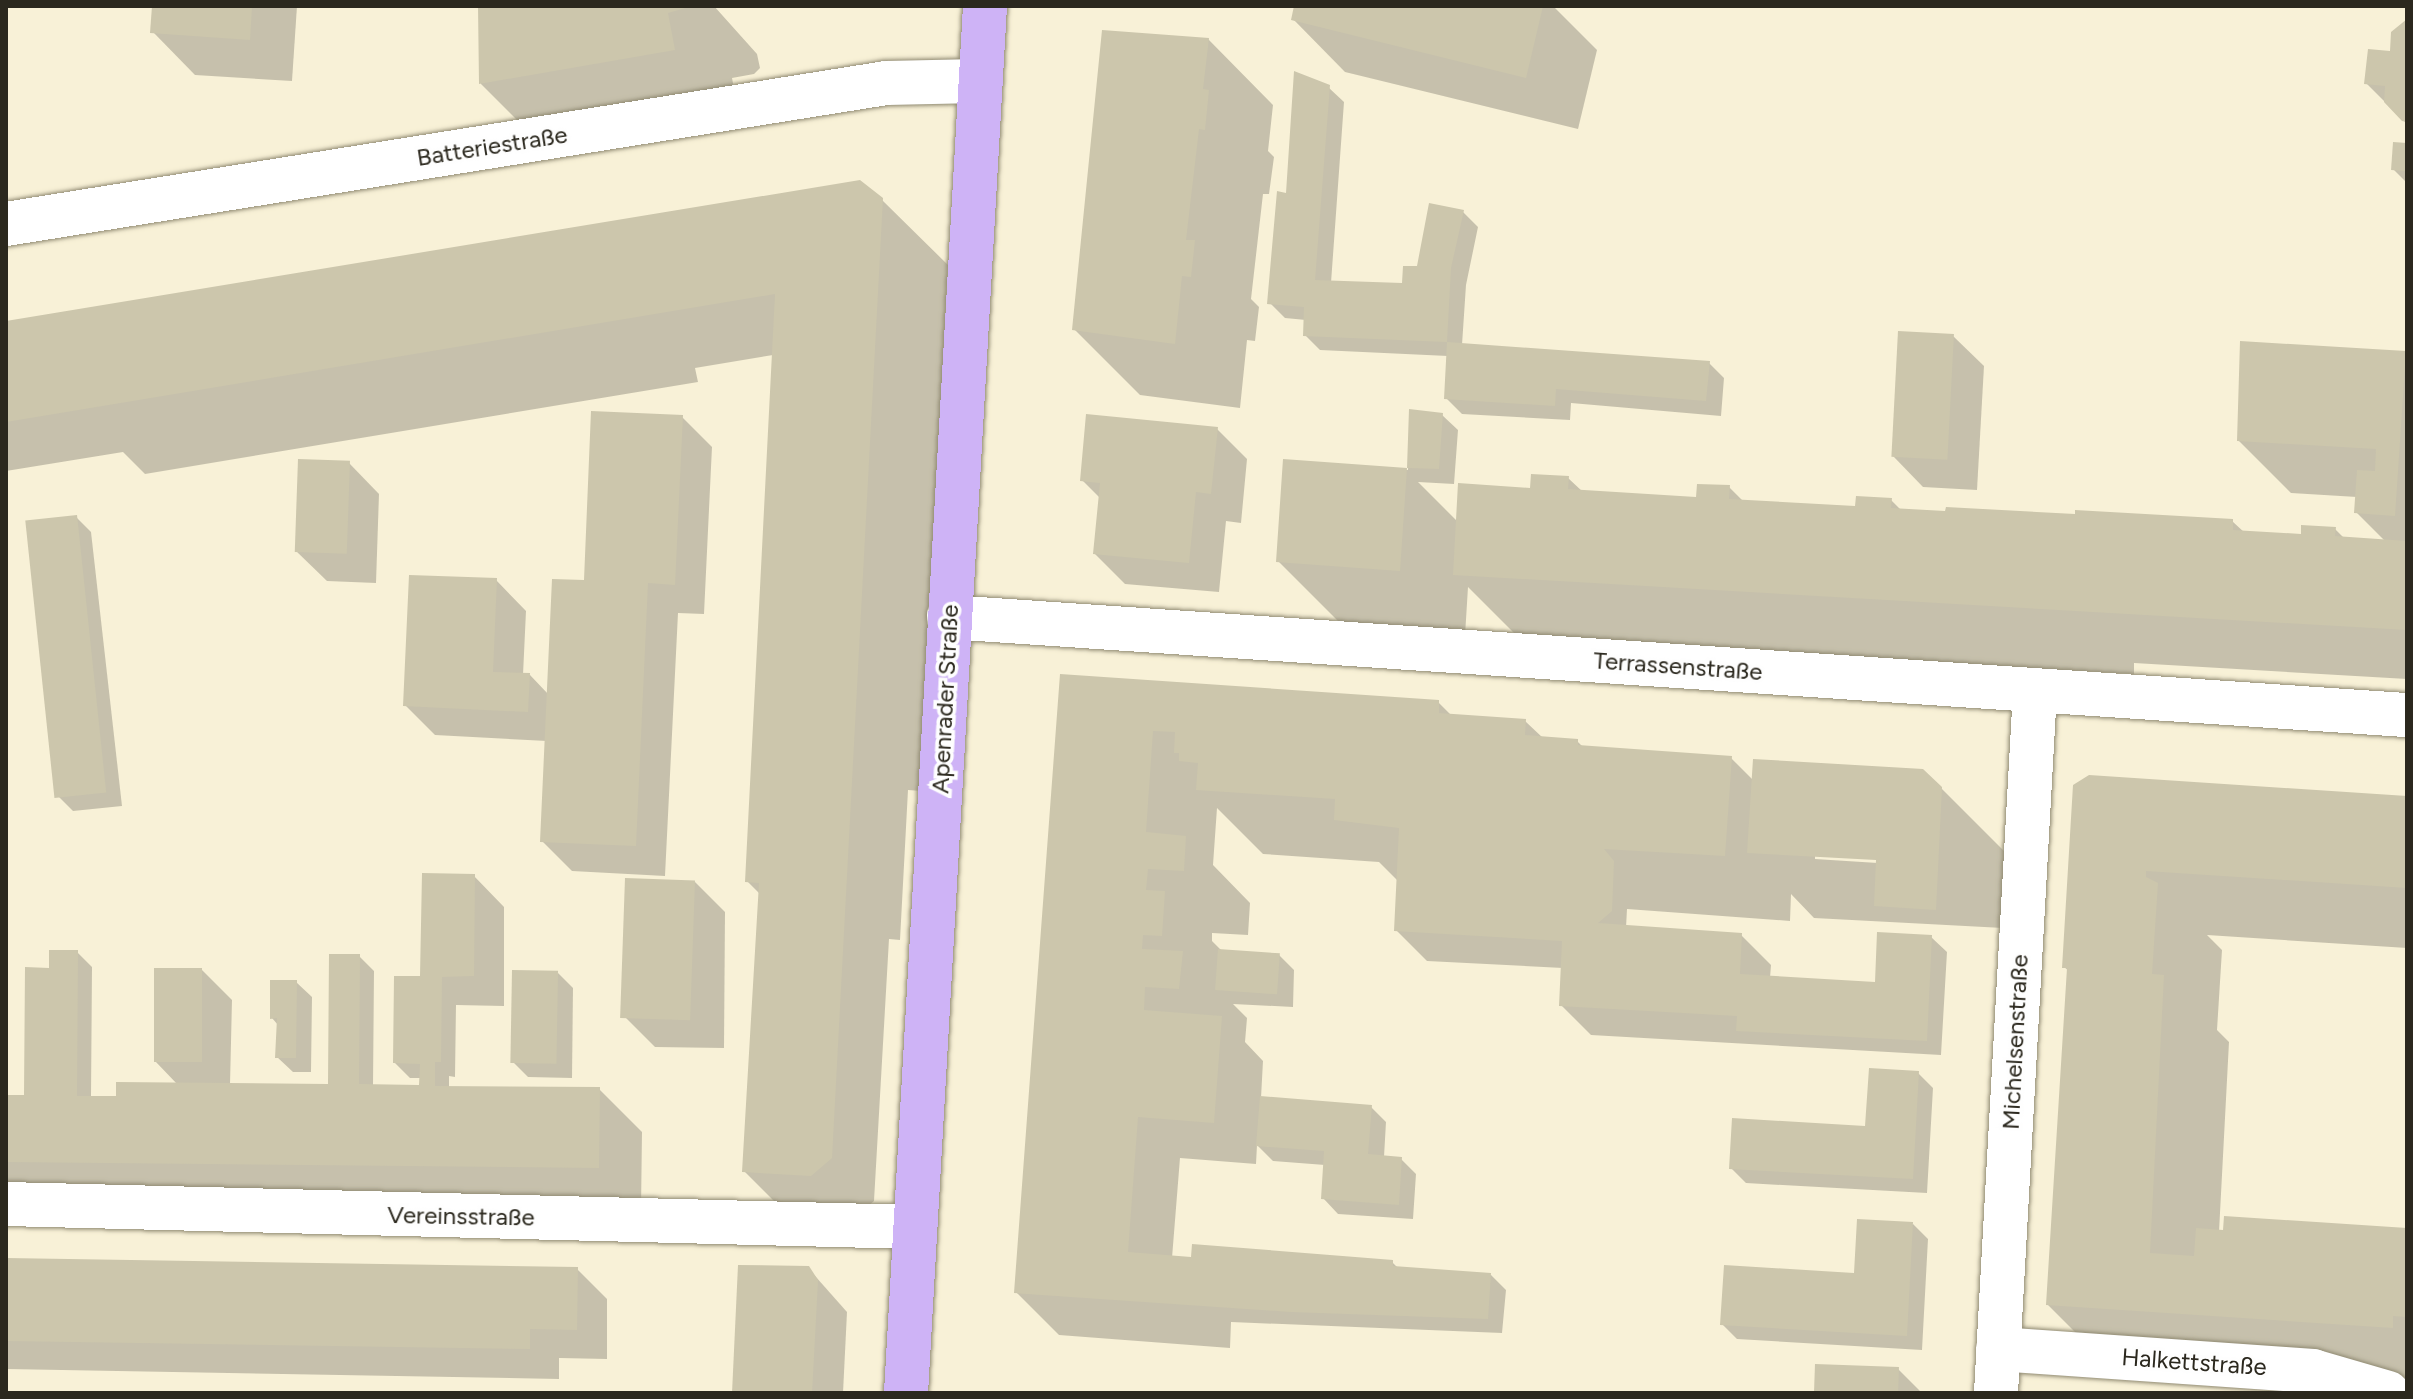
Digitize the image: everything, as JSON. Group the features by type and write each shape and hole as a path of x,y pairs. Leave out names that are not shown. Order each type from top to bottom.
{"main road":[{"name":"Apenrader Straße","path":"906,1393 985,6"}],"street":[{"name":"Batteriestraße","path":"6,224 886,83 979,81"},
{"name":"Terrassenstraße","path":"949,617 2407,715"},
{"name":"Michelsenstraße","path":"1996,1393 2035,691"},
{"name":"Vereinsstraße","path":"6,1204 915,1227"},
{"name":"Halkettstraße","path":"1998,1349 2313,1371 2388,1393"}],"building":[{"path":"152,6 252,6 250,40 150,33"},
{"path":"478,6 692,6 668,13 675,50 479,84"},
{"path":"1294,6 1543,6 1526,78 1291,20"},
{"path":"2407,19 2407,122 2402,121 2384,102 2385,86 2364,84 2368,49 2390,51 2391,32"},
{"path":"1102,30 1209,38 1203,89 1209,90 1205,130 1199,129 1186,240 1195,240 1191,277 1182,276 1175,344 1072,330"},
{"path":"1294,71 1330,85 1315,280 1402,283 1403,266 1417,266 1429,203 1464,210 1451,268 1447,342 1303,336 1304,307 1267,304 1277,191 1286,193"},
{"path":"2393,142 2407,143 2405,171 2391,170"},
{"path":"860,180 883,198 832,1158 811,1176 742,1172 759,883 745,882 775,294 6,422 6,321"},
{"path":"1898,331 1954,334 1947,460 1891,457"},
{"path":"2240,341 2406,351 2395,516 2354,513 2357,470 2375,471 2376,449 2237,441"},
{"path":"1447,342 1710,361 1706,401 1556,389 1555,406 1444,399"},
{"path":"1409,409 1443,413 1439,469 1407,468"},
{"path":"591,411 683,415 675,585 648,583 636,846 540,842 552,579 584,580"},
{"path":"1086,414 1218,427 1211,494 1196,492 1189,563 1093,554 1100,483 1080,481"},
{"path":"298,459 350,461 347,554 295,552"},
{"path":"1283,459 1407,468 1400,571 1276,562"},
{"path":"1531,474 1569,476 1568,489 1696,497 1697,484 1730,485 1729,499 1855,506 1856,496 1892,498 1891,508 1945,511 1946,507 2075,514 2075,510 2233,519 2233,530 2301,534 2301,525 2336,527 2335,536 2407,541 2407,630 1453,575 1458,483 1530,488"},
{"path":"77,515 106,792 54,798 25,520"},
{"path":"409,575 497,578 493,672 530,673 528,712 403,706"},
{"path":"1060,674 1439,700 1439,713 1526,719 1525,735 1578,739 1578,745 1732,756 1725,856 1604,849 1614,861 1612,911 1598,923 1742,933 1740,974 1875,982 1877,932 1932,935 1927,1041 1736,1031 1737,1016 1559,1006 1562,941 1394,931 1399,828 1334,820 1335,799 1196,790 1198,763 1179,761 1179,753 1174,753 1175,732 1153,731 1146,832 1186,836 1184,871 1148,869 1146,890 1165,891 1162,936 1143,935 1142,949 1183,951 1179,989 1145,987 1144,1010 1222,1016 1214,1123 1138,1117 1128,1252 1191,1257 1192,1244 1393,1260 1393,1266 1491,1273 1488,1319 1291,1312 1014,1293"},
{"path":"1753,759 1923,769 1942,787 1936,910 1874,906 1876,860 1747,853"},
{"path":"2089,775 2407,796 2407,888 2146,871 2146,877 2158,883 2152,974 2164,975 2150,1253 2194,1256 2196,1228 2223,1230 2224,1216 2407,1228 2407,1317 2393,1316 2393,1328 2046,1305 2067,968 2062,968 2073,785"},
{"path":"422,873 475,874 474,976 442,977 441,1062 435,1062 435,1086 600,1087 599,1168 6,1162 6,1095 24,1095 25,967 49,968 49,950 78,950 77,1096 116,1096 116,1082 328,1084 329,954 360,954 359,1084 419,1085 420,1064 393,1063 394,976 420,976"},
{"path":"625,878 695,880 690,1020 620,1018"},
{"path":"1218,949 1280,953 1277,994 1215,990"},
{"path":"154,968 202,968 202,1062 154,1062"},
{"path":"512,970 558,971 556,1064 510,1063"},
{"path":"270,980 297,980 296,1058 275,1058 277,1018 270,1019"},
{"path":"1869,1068 1919,1071 1913,1179 1729,1169 1732,1118 1865,1126"},
{"path":"1260,1096 1372,1105 1368,1154 1402,1157 1399,1205 1321,1199 1324,1151 1256,1146"},
{"path":"1857,1219 1913,1222 1907,1336 1720,1325 1724,1265 1854,1273"},
{"path":"6,1258 578,1267 577,1330 530,1329 530,1349 6,1341"},
{"path":"738,1265 809,1266 818,1280 812,1393 732,1393"},
{"path":"1815,1364 1899,1367 1898,1393 1814,1393"}]}
